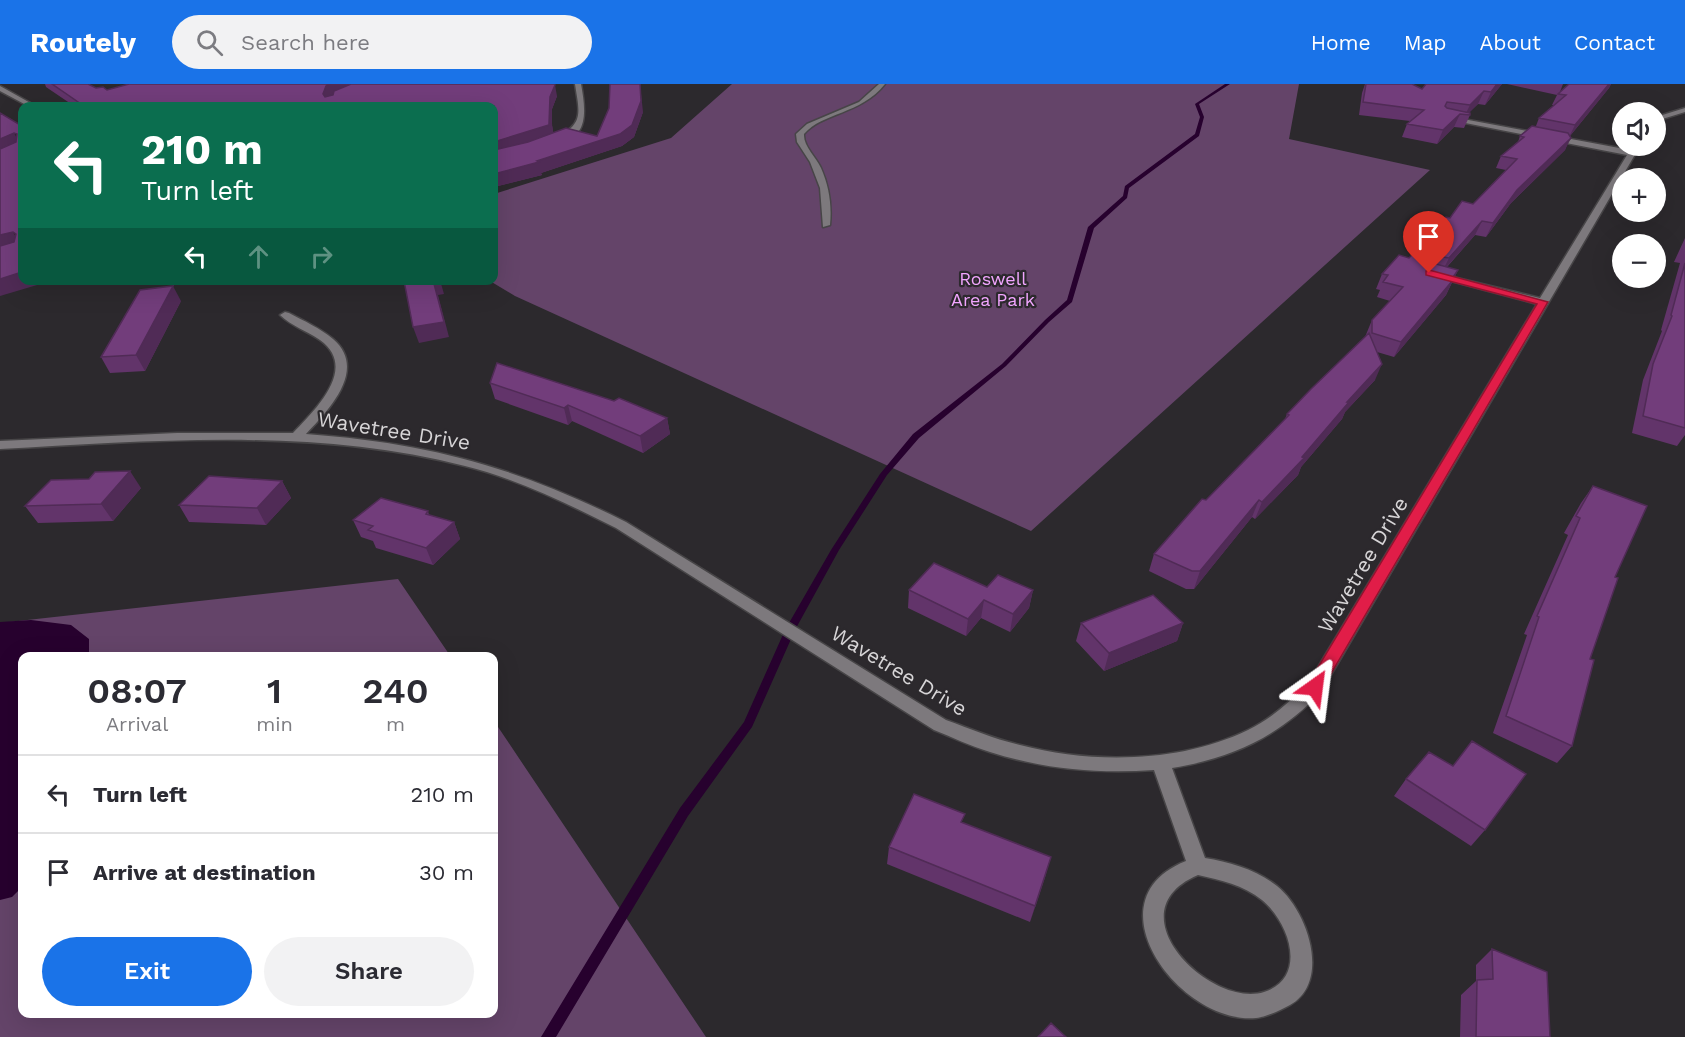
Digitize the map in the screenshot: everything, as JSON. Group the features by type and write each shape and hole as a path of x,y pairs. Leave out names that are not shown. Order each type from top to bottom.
{"street":[{"path":"551,142 573,133 581,126 583,120 578,84"},
{"path":"826,225 827,205 823,194 824,187 815,163 800,141 799,135 802,130 813,124 861,103 882,84"},
{"path":"0,88 25,102"},
{"path":"1666,116 1685,110"},
{"path":"1444,118 1612,146"},
{"name":"Wavetree Drive","path":"0,445 204,436 296,437 359,442 470,463 526,481 572,500 621,525 940,724 992,745 1048,758 1106,764 1160,762 1209,753 1254,735 1291,712 1315,687 1629,156"},
{"path":"1429,273 1543,302"},
{"path":"285,315 334,345 342,370 339,383 330,401 296,437"},
{"path":"1160,762 1198,866"},
{"path":"1198,866 1219,869 1245,877 1269,893 1289,915 1301,940 1301,975 1289,993 1277,1001 1254,1007 1236,1006 1210,997 1182,977 1165,957 1153,925 1154,903 1164,884 1182,872 1198,866"}],"green space":[{"name":"Roswell Area Park","path":"732,84 1299,84 1289,139 1430,170 1031,531 515,296 497,285 498,193 671,138"},
{"path":"398,579 448,652 18,652 18,1018 498,1018 498,727 706,1037 0,1037 0,623"}],"shaded area":[{"path":"31,620 71,625 89,639 89,652 18,652 18,891 12,897 0,900 0,622"}],"building":[{"path":"52,84 88,84 107,90 129,84 329,84 323,94 325,97 351,84 555,85 550,97 549,124 552,124 498,141 498,102 78,102"},
{"path":"610,84 640,84 641,101 632,125 620,134 537,161 539,162 498,173 498,149 528,142 566,128 597,136 609,108"},
{"path":"1366,84 1412,84 1422,89 1426,84 1497,84 1491,92 1484,91 1470,105 1447,102 1445,106 1447,108 1470,113 1470,115 1460,114 1443,130 1407,124 1424,110 1363,102"},
{"path":"1569,84 1609,84 1575,125 1539,118 1566,95 1558,94"},
{"path":"0,113 18,124 18,273 0,279 0,246 14,242 16,234 13,232 0,235 0,149 16,142 17,134 14,133 0,139"},
{"path":"1532,126 1568,133 1571,138 1517,190 1493,223 1482,221 1449,258 1431,255 1432,263 1458,270 1451,280 1453,280 1401,342 1372,333 1372,320 1403,287 1383,282 1388,275 1382,274 1399,255 1409,258 1446,217 1450,218 1462,201 1473,204 1517,159 1501,156 1524,137 1520,136"},
{"path":"1685,263 1685,428 1643,416 1653,364 1672,316"},
{"path":"434,285 444,322 413,327 405,286"},
{"path":"173,286 136,355 101,357 140,290"},
{"path":"1369,333 1382,364 1347,402 1349,402 1302,457 1304,458 1262,502 1259,500 1200,571 1192,571 1154,554 1202,499 1206,500 1289,415 1287,414 1311,389"},
{"path":"497,363 614,401 619,398 667,418 640,436 568,405 564,408 490,383"},
{"path":"130,471 101,504 25,506 51,480 89,479 95,472"},
{"path":"209,476 282,481 257,508 179,505"},
{"path":"1593,486 1647,506 1615,577 1618,578 1590,659 1594,660 1572,746 1506,716 1539,617 1537,616 1580,518 1576,516"},
{"path":"381,498 428,511 426,514 454,522 426,548 368,530 373,526 353,520"},
{"path":"934,563 987,587 998,575 1033,590 1013,614 984,600 968,619 909,590"},
{"path":"1153,595 1183,623 1109,653 1081,623"},
{"path":"1472,741 1526,774 1485,830 1406,779 1429,752 1453,766"},
{"path":"914,794 965,814 961,822 1051,857 1035,906 889,847"},
{"path":"1492,949 1547,972 1550,1037 1476,1037 1477,980 1493,979"},
{"path":"1051,1023 1066,1037 1038,1037"}],"waterway":[{"path":"548,1037 684,812 748,724 790,630 835,550 884,474 916,436 1004,365 1070,301 1091,227 1125,197 1127,187 1197,135 1202,117 1197,104 1228,84"}],"route":[{"path":"1315,687 1543,302 1429,273"}]}
